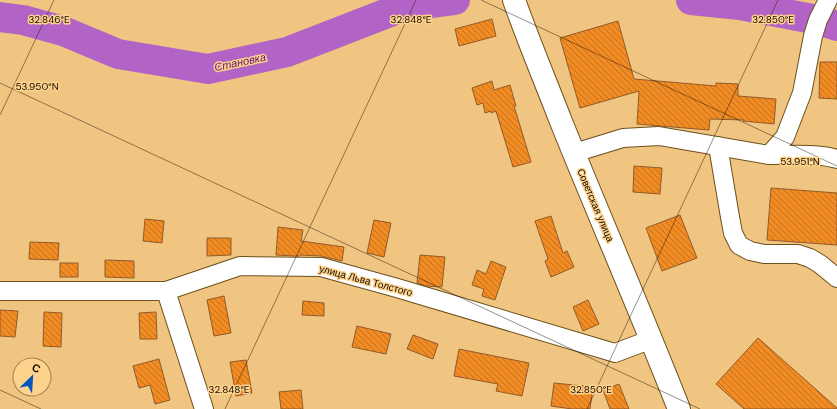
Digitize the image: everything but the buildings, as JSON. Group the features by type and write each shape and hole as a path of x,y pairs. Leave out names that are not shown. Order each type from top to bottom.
{"main road":[{"name":"Советская улица","path":"514,0 574,153 652,339 679,409"}],"street":[{"path":"769,155 785,137 802,93 813,36 818,20 828,0"},
{"path":"574,153 623,138 659,136 769,155 810,155 837,159"},
{"path":"718,146 733,233 739,245 750,251 764,254 798,254 810,258 837,278"},
{"name":"улица Льва Толстого","path":"0,291 166,290 240,266 322,267 615,353 652,339"},
{"path":"166,290 204,409"}],"waterway":[{"name":"Становка","path":"0,17 23,20 63,31 118,54 208,69 287,52 403,7 455,0"},
{"name":"Становка","path":"691,0 740,5 818,20 837,26"}]}
